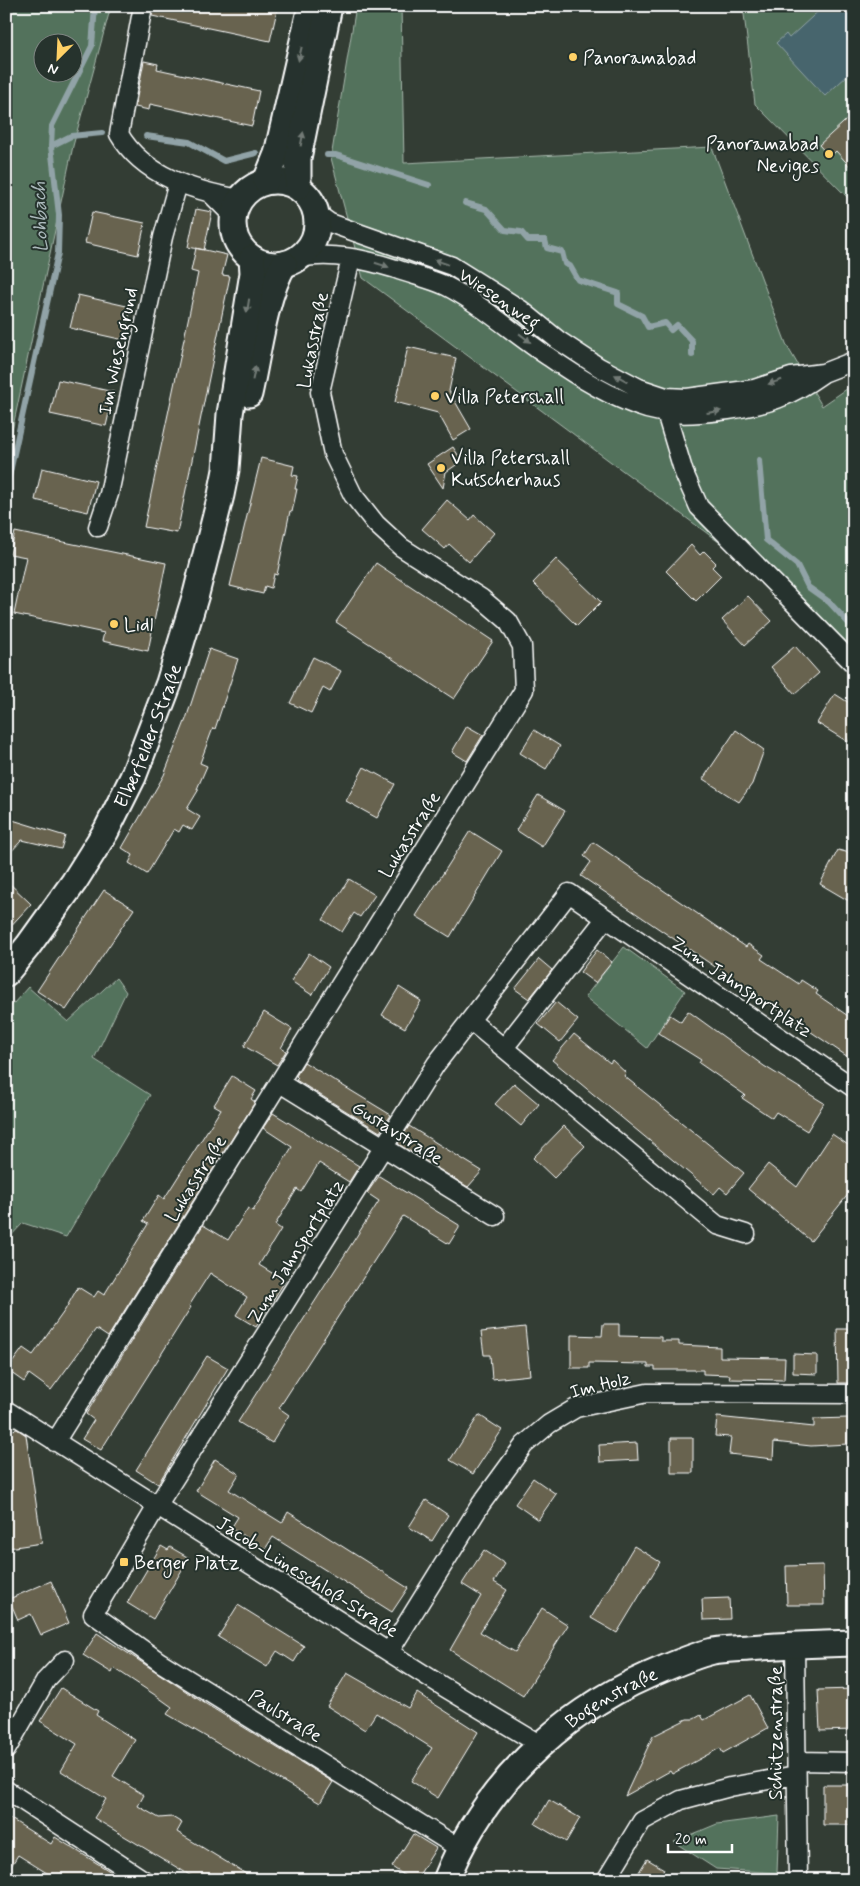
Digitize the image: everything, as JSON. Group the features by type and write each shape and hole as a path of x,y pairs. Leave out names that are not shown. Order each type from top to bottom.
{"main road":[{"path":"266,181 278,154 311,6"},
{"path":"298,188 298,158 329,6"},
{"path":"283,180 298,188 310,198 316,213 317,231 310,246 292,261 267,265 252,258 239,247 234,232 236,207 250,187 266,181 283,180"},
{"name":"Elberfelder Straße","path":"226,470 230,414 253,273 252,258"},
{"name":"Elberfelder Straße","path":"6,973 74,882 106,831 133,776 169,683 196,594 226,470 244,417 275,278 292,261"},
{"name":"Bogenstraße","path":"446,1880 459,1848 476,1819 539,1744 623,1686 668,1667 714,1651 854,1643"}],"street":[{"path":"143,6 120,134 128,150 143,163 178,183 212,194 236,207"},
{"name":"Im Wiesengrund","path":"98,528 109,494 163,237 178,183"},
{"name":"Wiesenweg","path":"316,213 330,223 452,266 520,309 558,340 599,367 666,405"},
{"name":"Wiesenweg","path":"292,261 320,255 351,258 375,262 446,286 510,326 548,356 591,384 638,407 666,405 704,414 758,406 796,392 822,373 854,361"},
{"name":"Lukasstraße","path":"55,1442 524,690 522,646 508,621 481,598 401,547 376,524 354,495 333,454 320,392 351,258"},
{"path":"666,405 684,473 699,507 854,664"},
{"name":"Zum Jahnsportplatz","path":"93,1614 157,1506 436,1064 569,893 854,1088"},
{"path":"504,1048 606,919"},
{"path":"471,1021 717,1225 746,1234"},
{"name":"Gustavstraße","path":"280,1083 495,1216"},
{"name":"Im Holz","path":"389,1652 481,1504 524,1445 549,1424 576,1408 647,1394 854,1394"},
{"name":"Jacob-Lüneschloß-Straße","path":"6,1410 389,1652 539,1744"},
{"name":"Paulstraße","path":"93,1614 160,1662 459,1848"},
{"name":"Schützenstraße","path":"795,1645 798,1880"},
{"path":"6,1750 46,1680 65,1660"},
{"path":"606,1880 642,1821 681,1800 797,1768 854,1762"},
{"path":"6,1790 144,1880"}],"green space":[{"path":"6,6 111,6 73,146 6,459"},
{"path":"356,6 401,6 404,163 712,147 787,346 822,406 854,384 854,653 766,577 363,278 331,158"},
{"name":"Panoramabad Neviges","path":"743,6 854,6 854,204 755,104"},
{"path":"624,947 685,991 647,1048 585,997"},
{"path":"116,978 126,992 94,1059 150,1095 66,1237 23,1223 6,1241 6,1012 28,987 68,1022"},
{"path":"779,1816 777,1873 716,1869 674,1842 717,1824"}],"water":[{"path":"824,6 854,6 854,81 848,75 825,96 776,43 786,34 789,38"}],"building":[{"path":"153,6 278,6 270,41 152,16"},
{"path":"144,61 158,64 157,69 259,91 252,126 150,104 149,110 135,107"},
{"path":"854,113 854,171 836,151 830,157 819,145"},
{"path":"196,209 212,212 204,250 188,247"},
{"path":"92,212 145,223 138,255 85,243"},
{"path":"196,248 227,255 222,275 230,276 177,533 144,527 198,273 191,271"},
{"path":"78,295 131,307 124,340 70,328"},
{"path":"408,347 456,358 449,391 471,429 453,440 438,413 395,402"},
{"path":"58,380 114,392 106,426 50,414"},
{"name":"Villa Petershall Kutscherhaus","path":"453,447 462,461 446,472 443,488 427,464"},
{"path":"261,458 294,466 292,475 298,476 295,489 297,489 292,512 290,511 277,575 274,574 271,588 265,586 263,594 230,586"},
{"path":"42,468 96,481 88,512 35,500"},
{"path":"447,500 470,520 474,515 494,533 469,562 449,544 445,549 422,529"},
{"path":"15,532 166,563 148,651 102,641 104,633 14,614 26,557 10,554"},
{"path":"691,545 700,555 704,551 716,563 712,567 721,576 696,601 666,571"},
{"path":"556,559 601,602 577,626 533,583"},
{"path":"376,563 493,641 454,699 336,622"},
{"path":"748,596 772,621 745,645 722,620"},
{"path":"795,646 819,673 795,694 771,667"},
{"path":"209,649 238,659 215,729 213,728 200,763 207,766 197,789 199,789 187,809 200,817 192,830 183,825 179,832 174,829 147,874 129,863 133,855 122,848 164,775 186,719"},
{"path":"313,657 341,671 330,692 323,688 311,713 290,703"},
{"path":"835,694 854,706 854,732 848,742 817,723"},
{"path":"467,726 483,735 467,761 452,752"},
{"path":"534,730 560,746 546,769 520,753"},
{"path":"736,730 764,750 752,784 739,802 703,779"},
{"path":"364,767 395,784 377,818 346,801"},
{"path":"538,795 565,811 542,847 516,830"},
{"path":"6,818 65,836 61,849 22,840 6,857"},
{"path":"470,831 502,851 450,937 416,916"},
{"path":"593,842 746,947 748,944 764,955 761,959 799,984 801,980 818,991 816,994 854,1020 854,1061 581,876 591,862 584,856"},
{"path":"838,850 854,854 854,904 820,884"},
{"path":"349,879 375,895 360,917 354,913 342,932 323,920"},
{"path":"6,880 31,904 6,931"},
{"path":"104,890 134,909 66,1010 37,991"},
{"path":"597,950 612,962 595,983 580,972"},
{"path":"309,953 329,967 312,995 291,981"},
{"path":"539,959 552,970 529,999 515,989"},
{"path":"399,987 421,1001 405,1028 382,1015"},
{"path":"556,1002 578,1020 560,1042 538,1024"},
{"path":"688,1011 764,1066 824,1103 807,1131 776,1112 772,1118 742,1098 745,1095 699,1063 701,1060 658,1033 670,1015 681,1022"},
{"path":"264,1012 292,1029 281,1048 286,1051 277,1065 244,1046"},
{"path":"574,1034 610,1063 612,1060 626,1073 624,1076 744,1173 727,1193 720,1187 714,1194 552,1060"},
{"path":"304,1062 391,1115 380,1132 296,1080 298,1078 296,1076"},
{"path":"232,1076 256,1091 251,1099 255,1102 108,1337 96,1329 51,1390 29,1374 24,1382 7,1370 23,1348 33,1355 65,1310 78,1287 94,1297 98,1291 104,1295 148,1224 143,1221 159,1195 164,1199 221,1109 214,1105"},
{"path":"514,1083 539,1104 521,1126 495,1104"},
{"path":"273,1113 359,1166 349,1182 319,1163 301,1192 297,1189 275,1225 281,1229 259,1265 285,1281 256,1327 236,1315 247,1297 210,1273 189,1306 191,1307 101,1450 82,1439 94,1420 86,1414 203,1225 228,1240 248,1208 253,1211 292,1147 263,1128"},
{"path":"409,1126 482,1171 468,1187 398,1144"},
{"path":"564,1126 585,1146 554,1178 533,1158"},
{"path":"832,1134 854,1149 854,1187 811,1241 748,1189 768,1164 797,1187"},
{"path":"379,1176 459,1225 459,1228 449,1244 403,1216 279,1408 289,1415 272,1443 238,1422 379,1201 367,1193"},
{"path":"603,1324 619,1324 619,1336 661,1337 661,1341 679,1341 679,1345 720,1347 720,1357 785,1358 784,1380 729,1379 730,1375 703,1374 703,1370 655,1370 655,1367 648,1367 648,1364 589,1363 589,1368 571,1368 571,1335 602,1336"},
{"path":"525,1327 530,1375 492,1379 490,1355 484,1355 481,1332"},
{"path":"837,1329 854,1329 854,1383 838,1383"},
{"path":"793,1354 817,1355 817,1374 793,1373"},
{"path":"207,1356 228,1368 158,1484 136,1470"},
{"path":"479,1415 502,1430 473,1474 450,1460"},
{"path":"717,1417 814,1427 814,1419 848,1418 848,1444 811,1446 774,1442 773,1459 729,1454 731,1437 715,1436"},
{"path":"17,1429 26,1435 42,1543 8,1548 6,1431"},
{"path":"671,1438 693,1438 693,1473 671,1473"},
{"path":"637,1443 638,1460 600,1462 599,1445"},
{"path":"215,1459 239,1474 229,1490 282,1523 288,1512 408,1588 392,1612 273,1537 265,1549 231,1528 238,1517 196,1491"},
{"path":"533,1478 556,1494 538,1520 515,1504"},
{"path":"426,1500 448,1515 432,1541 409,1527"},
{"path":"161,1546 168,1550 170,1547 189,1558 153,1619 127,1603"},
{"path":"634,1546 660,1562 617,1633 591,1618"},
{"path":"484,1550 505,1564 494,1582 507,1590 480,1632 515,1652 542,1608 568,1625 523,1696 450,1650 481,1596 462,1584"},
{"path":"823,1565 824,1605 787,1605 786,1566"},
{"path":"51,1581 69,1623 41,1635 31,1614 18,1620 9,1599"},
{"path":"729,1598 730,1619 703,1620 702,1599"},
{"path":"238,1605 304,1646 294,1662 277,1651 267,1667 218,1637"},
{"path":"97,1633 201,1701 333,1782 320,1803 167,1714 172,1707 158,1697 114,1668 112,1673 83,1655"},
{"path":"347,1673 408,1708 417,1693 478,1732 438,1798 411,1781 432,1748 376,1713 365,1730 327,1706"},
{"path":"61,1688 98,1711 96,1715 135,1740 113,1776 144,1795 138,1806 159,1818 172,1817 182,1823 177,1832 256,1880 198,1880 94,1818 106,1799 61,1771 77,1744 40,1721"},
{"path":"854,1689 854,1730 820,1731 818,1690"},
{"path":"750,1695 768,1728 723,1753 720,1748 672,1774 670,1771 625,1796 653,1736 687,1719 694,1719 701,1715 704,1720"},
{"path":"823,1785 854,1785 854,1825 823,1825"},
{"path":"549,1800 580,1818 566,1842 535,1824"},
{"path":"6,1816 51,1844 55,1837 124,1880 58,1880 18,1855 6,1874"},
{"path":"413,1834 436,1848 416,1880 411,1880 392,1867"},
{"path":"647,1859 664,1869 657,1880 634,1880"}],"waterway":[{"name":"Lohbach","path":"6,490 58,253 59,215 51,146 52,126 92,46 95,6"},
{"path":"51,146 71,136 102,133"},
{"path":"146,136 189,142 224,161 256,153"},
{"path":"327,155 336,155 429,185"},
{"path":"465,203 486,209 505,230 521,232 528,240 545,240 547,248 562,252 565,264 570,266 578,280 618,293 618,304 642,316 648,327 665,323 671,330 677,325 692,341 692,355"},
{"path":"759,460 766,540 797,565 808,587 829,602 854,629"}],"place":[{"name":"Panoramabad","path":"573,57"},
{"name":"Panoramabad Neviges","path":"829,154"},
{"name":"Villa Petershall","path":"435,396"},
{"name":"Villa Petershall Kutscherhaus","path":"441,468"},
{"name":"Lidl","path":"114,624"},
{"name":"Berger Platz","path":"124,1562"}]}
